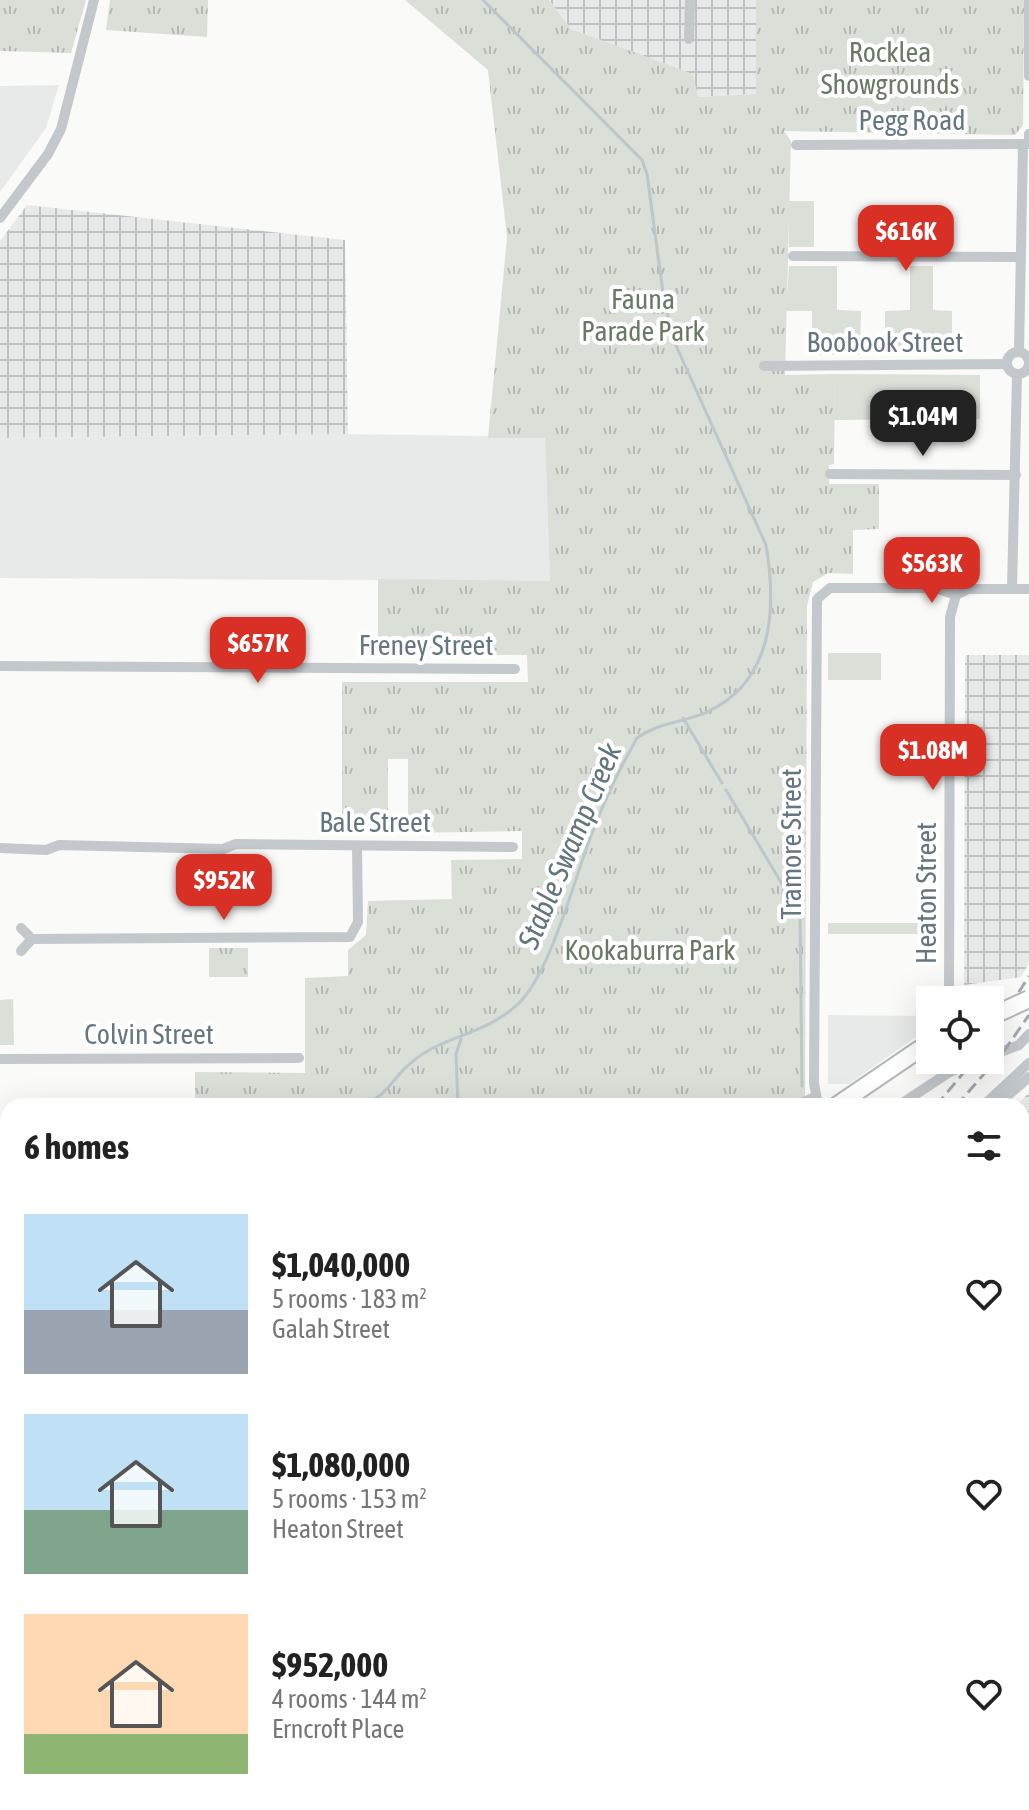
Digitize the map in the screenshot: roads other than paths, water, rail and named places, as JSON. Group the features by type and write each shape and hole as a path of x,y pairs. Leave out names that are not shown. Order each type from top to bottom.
{"highway":[{"path":"1004,1000 1029,988"},
{"path":"1004,1011 1029,999"},
{"path":"848,1098 916,1052"},
{"path":"865,1098 916,1063"}],"street":[{"path":"0,218 48,154 61,129 94,0"},
{"path":"689,39 690,0"},
{"path":"1029,0 1029,76"},
{"path":"1019,352 1020,257 1027,141"},
{"name":"Pegg Road","path":"796,145 1027,141"},
{"path":"793,256 1020,257"},
{"path":"1017,375 1006,364 1011,354 1019,352"},
{"path":"1017,375 1026,371 1029,364 1019,352"},
{"name":"Boobook Street","path":"764,366 1006,364"},
{"path":"1012,589 1017,375"},
{"path":"830,474 1016,475"},
{"name":"Tramore Street","path":"816,1098 816,608 822,592 830,588 936,588 956,595"},
{"path":"956,595 968,589 1029,589"},
{"name":"Heaton Street","path":"949,986 950,617 956,595"},
{"name":"Freney Street","path":"0,666 515,669"},
{"path":"21,928 32,939 350,937 358,922 357,846"},
{"name":"Bale Street","path":"0,848 513,847"},
{"path":"21,951 32,939"},
{"path":"1004,1051 1024,1045 1029,1034"},
{"name":"Colvin Street","path":"0,1059 299,1058"},
{"path":"992,1098 1029,1063"},
{"path":"910,1098 946,1074"},
{"path":"1005,1098 1029,1077"}],"waterway":[{"name":"Stable Swamp Creek","path":"376,1098 424,1053 491,1023 518,1004 541,970 598,819 637,738 654,729 707,712 729,699 746,682 758,663 770,618 766,545 674,341 664,300 647,174 642,160 483,0"},
{"path":"683,718 722,783"},
{"path":"726,790 800,914 802,1086"},
{"path":"458,1098 456,1054 461,1039"}],"railway":[{"path":"1004,1016 1029,976"},
{"path":"963,1098 1004,1051 1029,1015"},
{"path":"943,1098 962,1074"}],"park label":[{"name":"Rocklea Showgrounds","path":"890,68"},
{"name":"Fauna Parade Park","path":"643,315"},
{"name":"Kookaburra Park","path":"650,950"}]}
